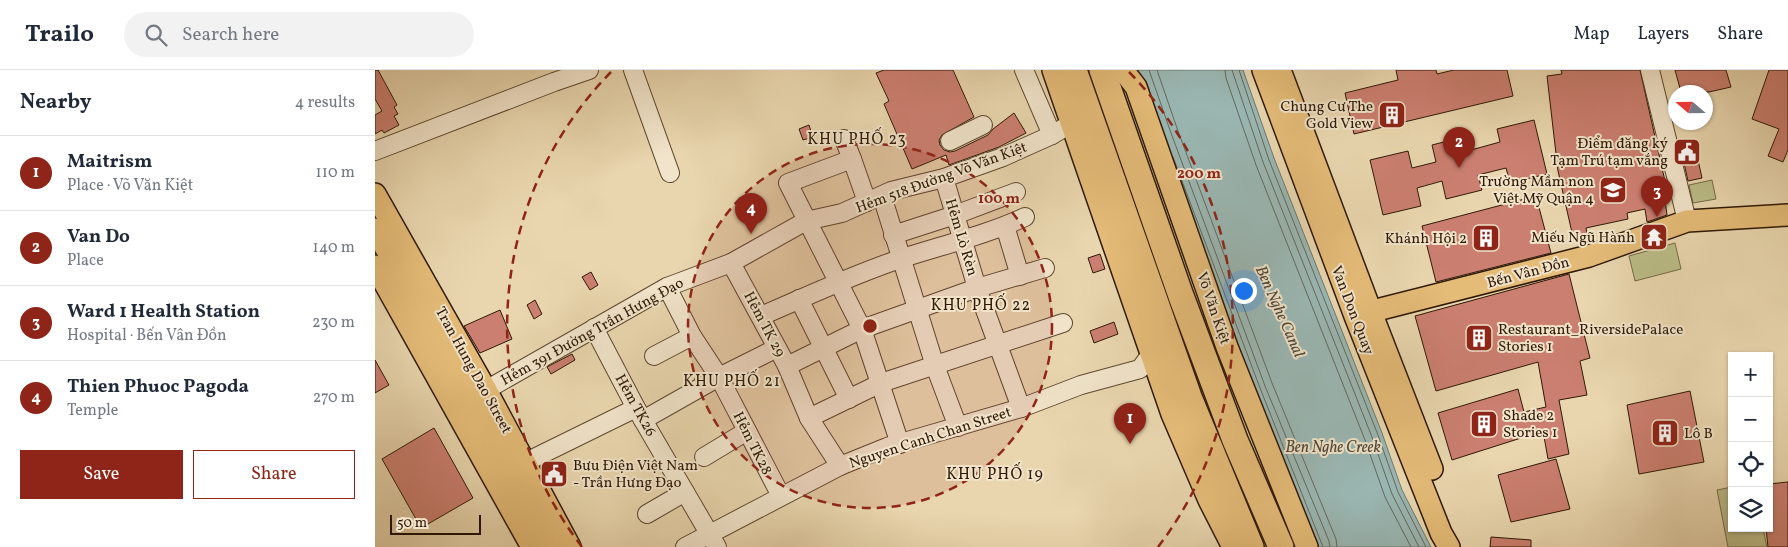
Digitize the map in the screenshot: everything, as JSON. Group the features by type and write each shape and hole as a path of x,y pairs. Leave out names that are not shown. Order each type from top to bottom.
{"highway":[{"path":"1074,70 1189,397 1251,547"},
{"name":"Võ Văn Kiệt","path":"1102,70 1181,296 1235,440 1281,547"}],"main road":[{"path":"1053,70 1072,123 1150,366 1191,460 1233,547"},
{"name":"Võ Văn Kiệt","path":"1118,70 1192,286 1294,547"},
{"name":"Võ Văn Kiệt","path":"1123,70 1136,87 1227,346 1307,547"},
{"name":"Van Don Quay","path":"1263,70 1363,314 1452,539"},
{"name":"Van Don Quay","path":"1280,70 1363,314"},
{"name":"Tran Hung Dao Street","path":"375,194 387,277 418,322 435,387 462,401 475,425 498,499 517,547"},
{"name":"Bến Vân Đồn","path":"1363,314 1589,256 1687,221 1788,214"},
{"name":"Tran Hung Dao Street","path":"375,229 387,277 418,322 475,425 553,547"},
{"name":"Tran Hung Dao Street","path":"475,425 524,463 570,547"},
{"name":"Tran Hung Dao Street","path":"498,499 532,547"}],"street":[{"path":"375,151 589,70"},
{"path":"633,70 670,173"},
{"path":"1024,70 1052,135"},
{"path":"1650,70 1687,221"},
{"name":"Hẻm 518 Đường Võ Văn Kiệt","path":"807,221 842,213 891,191 944,178 1003,157 1052,135 1072,123"},
{"path":"950,141 983,125"},
{"path":"843,139 893,234 935,366 958,427"},
{"path":"852,159 788,184 862,329 900,444"},
{"name":"Hẻm Lò Rèn","path":"944,178 977,288 1021,408"},
{"path":"893,234 955,215 1016,192"},
{"path":"761,316 839,282 901,259 1005,226 1025,217"},
{"name":"Hẻm 391 Đường Trần Hưng Ðạo","path":"462,401 667,287 731,263 807,221"},
{"path":"1005,226 1020,276"},
{"name":"Hẻm TK 29","path":"731,263 787,366 809,418 839,466"},
{"path":"787,366 862,329 977,288 1045,268"},
{"name":"Hẻm TK28","path":"667,287 692,336 719,377 781,496"},
{"path":"799,300 849,399"},
{"path":"809,418 881,383 1063,323"},
{"name":"Hẻm TK26","path":"594,328 639,414 713,540"},
{"path":"654,356 692,336"},
{"path":"524,463 639,414 777,348"},
{"name":"Nguyen Canh Chan Street","path":"685,547 713,540 781,496 839,466 900,444 1021,408 1081,385 1150,366"},
{"path":"704,457 747,431"},
{"path":"647,514 685,492"}],"green space":[{"path":"1712,180 1716,199 1693,203 1689,185"},
{"path":"1675,243 1681,269 1635,281 1629,256"},
{"path":"1728,488 1728,532 1764,532 1767,547 1728,547 1717,490"}],"water":[{"name":"Ben Nghe Creek","path":"1137,70 1243,70 1274,158 1382,433 1402,490 1431,547 1319,547 1255,390 1160,137"}],"building":[{"path":"375,70 378,70 397,105 394,107 398,114 394,116 399,125 384,133 382,130 375,134 375,115 382,111 375,99"},
{"path":"884,70 953,70 974,117 942,135 939,140 944,150 955,151 988,135 1014,113 1026,133 999,147 949,165 946,155 912,169 884,104 889,101 876,73"},
{"name":"Chung Cư The Gold View","path":"1396,70 1436,70 1437,74 1454,70 1507,70 1513,96 1354,134 1345,93 1398,80"},
{"path":"1561,70 1640,70 1669,199 1665,200 1667,215 1647,222 1645,209 1627,213 1628,219 1586,228 1587,234 1573,237 1558,171 1547,76 1562,74"},
{"path":"1675,70 1726,70 1731,87 1713,91 1713,85 1679,85"},
{"path":"1769,70 1788,70 1788,150 1783,162 1768,156 1779,129 1752,119"},
{"path":"1534,120 1547,174 1510,183 1506,168 1478,175 1482,190 1446,199 1442,181 1417,188 1421,206 1383,215 1370,160 1408,151 1412,168 1436,162 1432,145 1467,136 1471,150 1500,142 1497,129"},
{"path":"809,125 813,137 803,140 799,129"},
{"path":"1698,160 1702,178 1688,181 1684,163"},
{"name":"Khánh Hội 2","path":"1536,196 1551,253 1436,282 1422,226"},
{"path":"1100,254 1105,269 1093,273 1088,258"},
{"path":"591,272 598,285 590,290 582,277"},
{"path":"1569,274 1590,358 1580,361 1587,395 1559,400 1569,454 1548,459 1543,431 1452,460 1438,413 1518,389 1524,412 1546,407 1538,362 1436,391 1415,316"},
{"path":"535,300 542,314 534,319 527,305"},
{"path":"500,310 512,339 480,353 464,326"},
{"path":"1114,322 1118,334 1094,343 1090,331"},
{"path":"572,354 575,360 551,374 547,367"},
{"path":"375,360 389,385 375,393"},
{"name":"Lô B","path":"1690,391 1704,462 1639,474 1627,405"},
{"path":"434,428 473,498 421,528 382,459"},
{"path":"1556,459 1570,509 1511,522 1498,475"},
{"path":"1788,482 1788,547 1768,547 1766,532 1773,532 1773,484"},
{"path":"1491,537 1531,540 1531,547 1490,547"}],"place":[{"name":"Chung Cư The Gold View","path":"1392,115"},
{"name":"Điểm đăng ký Tạm Trú tạm vắng","path":"1687,152"},
{"name":"Van Do","path":"1459,168"},
{"name":"Trường Mầm non Việt Mỹ Quận 4","path":"1613,190"},
{"name":"Ward 1 Health Station","path":"1657,217"},
{"name":"Thien Phuoc Pagoda","path":"751,234"},
{"name":"Miếu Ngũ Hành","path":"1654,237"},
{"name":"Khánh Hội 2","path":"1486,238"},
{"name":"Restaurant_RiversidePalace Stories 1","path":"1479,338"},
{"name":"Shade 2 Stories 1","path":"1484,424"},
{"name":"Lô B","path":"1665,433"},
{"name":"Maitrism","path":"1130,444"},
{"name":"Bưu Điện Việt Nam - Trần Hưng Đạo","path":"554,474"}],"district":[{"name":"KHU PHỐ 23","path":"857,138"},
{"name":"KHU PHỐ 22","path":"981,304"},
{"name":"KHU PHỐ 21","path":"732,380"},
{"name":"KHU PHỐ 19","path":"995,473"}],"water label":[{"name":"Ben Nghe Canal","path":"1281,311"}]}
